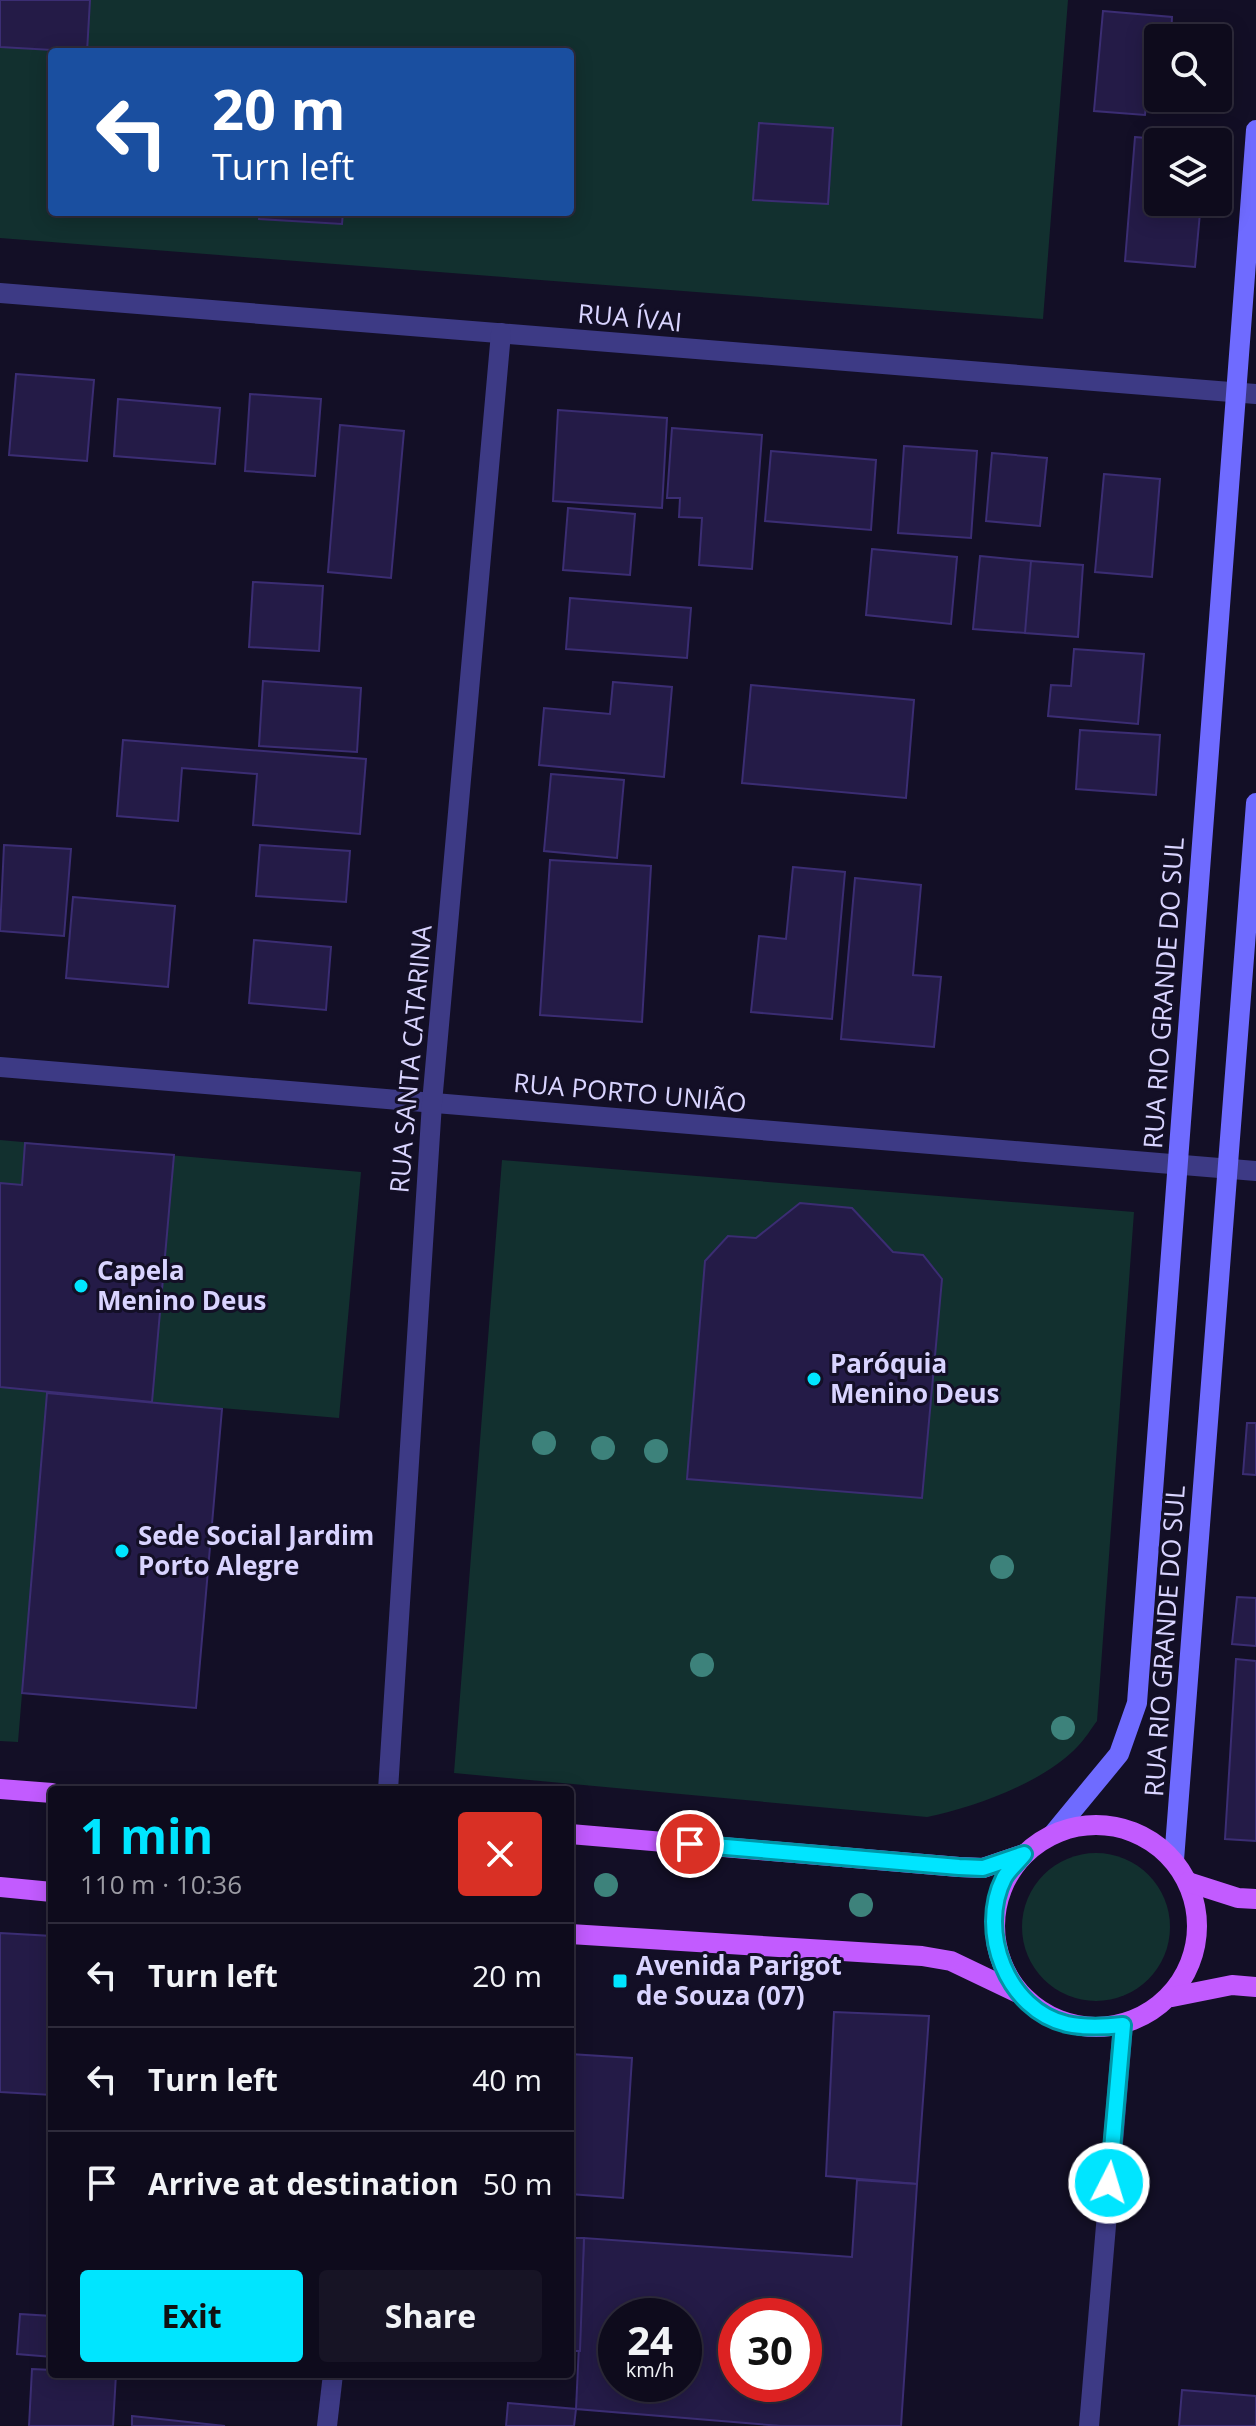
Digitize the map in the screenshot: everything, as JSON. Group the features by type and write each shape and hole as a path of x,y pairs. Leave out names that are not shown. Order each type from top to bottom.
{"main road":[{"path":"0,1789 48,1793"},
{"path":"574,1834 983,1868 1024,1854 1053,1834 1087,1825 1123,1828 1148,1838 1174,1860 1188,1882 1197,1918 1194,1954 1187,1974 1172,1997 1156,2009 1123,2025 1102,2028 1066,2024 1045,2015 1018,1993 951,1961 922,1956 574,1934"},
{"path":"1018,1993 1001,1965 994,1934 996,1901 1005,1877 1024,1854"},
{"path":"1188,1882 1238,1898 1256,1899"},
{"path":"0,1887 48,1892"},
{"path":"1172,1997 1232,1985 1256,1987"}],"street":[{"name":"RUA RIO GRANDE DO SUL","path":"1053,1834 1119,1754 1137,1703 1178,1164 1246,393 1256,130"},
{"name":"RUA ÍVAI","path":"0,293 1246,393"},
{"name":"RUA SANTA CATARINA","path":"388,1786 432,1103 501,333"},
{"name":"RUA RIO GRANDE DO SUL","path":"1174,1860 1256,803"},
{"name":"RUA PORTO UNIÃO","path":"0,1067 1256,1171"},
{"path":"1089,2426 1123,2025"},
{"path":"327,2426 333,2378"}],"green space":[{"path":"0,0 1068,0 1043,319 0,238"},
{"path":"0,1140 361,1172 339,1418 47,1393 18,1742 0,1741"},
{"path":"502,1160 1134,1212 1097,1721 1078,1746 1028,1782 966,1807 927,1817 454,1773"},
{"path":"1096,1853 1124,1858 1149,1874 1165,1899 1170,1927 1165,1955 1149,1980 1124,1996 1096,2001 1068,1996 1043,1980 1027,1955 1022,1927 1027,1899 1043,1874 1068,1858"}],"building":[{"path":"0,0 90,0 87,48 0,47"},
{"path":"1103,11 1172,17 1172,24 1144,24 1145,115 1094,111"},
{"path":"759,123 833,128 828,204 753,200"},
{"path":"1135,137 1144,138 1144,216 1200,216 1195,267 1125,261"},
{"path":"259,216 343,216 342,224 259,219"},
{"path":"16,374 94,380 87,461 9,455"},
{"path":"250,394 321,399 315,476 245,471"},
{"path":"118,399 220,408 215,464 114,456"},
{"path":"558,410 667,418 662,508 553,501"},
{"path":"340,425 404,431 391,578 328,572"},
{"path":"672,428 762,435 752,569 699,565 702,518 679,517 680,498 667,498"},
{"path":"904,446 977,451 971,538 898,533"},
{"path":"771,451 876,460 871,530 765,521"},
{"path":"992,453 1047,458 1040,526 986,521"},
{"path":"1104,474 1160,479 1152,577 1095,572"},
{"path":"568,508 635,514 630,575 563,570"},
{"path":"872,549 957,557 951,624 866,615"},
{"path":"980,556 1032,561 1026,633 973,629"},
{"path":"1031,561 1083,565 1078,637 1025,633"},
{"path":"253,582 323,586 319,651 249,647"},
{"path":"570,598 691,608 687,658 566,649"},
{"path":"1074,649 1144,654 1138,724 1048,716 1051,685 1071,686"},
{"path":"263,681 361,688 357,752 259,746"},
{"path":"613,682 672,687 664,777 539,765 544,708 610,714"},
{"path":"751,685 914,700 906,798 742,783"},
{"path":"1080,730 1160,735 1156,795 1076,789"},
{"path":"123,740 366,759 360,834 253,825 257,774 182,768 178,821 117,816"},
{"path":"551,774 624,780 617,858 544,851"},
{"path":"4,845 71,849 64,936 0,931"},
{"path":"260,845 350,851 346,902 256,896"},
{"path":"550,860 651,866 642,1022 540,1015"},
{"path":"793,867 845,872 832,1019 751,1012 759,936 786,939"},
{"path":"855,878 921,885 913,975 941,977 934,1047 841,1039"},
{"path":"73,897 175,906 168,987 66,978"},
{"path":"254,940 331,947 326,1010 249,1003"},
{"name":"Capela Menino Deus","path":"25,1143 174,1155 152,1402 0,1387 0,1183 22,1185"},
{"name":"Paróquia Menino Deus","path":"800,1203 852,1208 893,1252 923,1255 942,1279 922,1498 687,1479 705,1261 728,1236 756,1238"},
{"name":"Sede Social Jardim Porto Alegre","path":"47,1393 222,1409 196,1708 22,1693"},
{"path":"1247,1423 1256,1423 1256,1475 1243,1474"},
{"path":"1237,1597 1256,1598 1256,1646 1232,1644"},
{"path":"1236,1659 1256,1661 1256,1841 1225,1839"},
{"path":"0,1933 48,1936 48,2095 0,2092"},
{"path":"834,2012 929,2016 917,2184 826,2176"},
{"path":"574,2054 632,2058 623,2198 574,2194"},
{"path":"857,2180 917,2184 901,2426 781,2426 576,2409 584,2238 852,2257"},
{"path":"574,2238 584,2238 580,2351 574,2351"},
{"path":"20,2314 48,2316 48,2357 17,2354"},
{"path":"32,2369 48,2370 48,2378 116,2378 113,2426 29,2426"},
{"path":"1182,2390 1256,2396 1256,2426 1179,2426"},
{"path":"508,2403 576,2409 574,2426 506,2426"},
{"path":"132,2416 225,2426 132,2426"}],"place":[{"name":"Capela Menino Deus","path":"81,1286"},
{"name":"Paróquia Menino Deus","path":"814,1379"},
{"name":"Sede Social Jardim Porto Alegre","path":"122,1551"},
{"name":"Avenida Parigot de Souza (07)","path":"620,1981"}],"route":[{"path":"690,1844 983,1868 1024,1854 1005,1877 996,1901 994,1934 1001,1965 1018,1993 1045,2015 1066,2024 1102,2028 1123,2025 1109,2183"}]}
